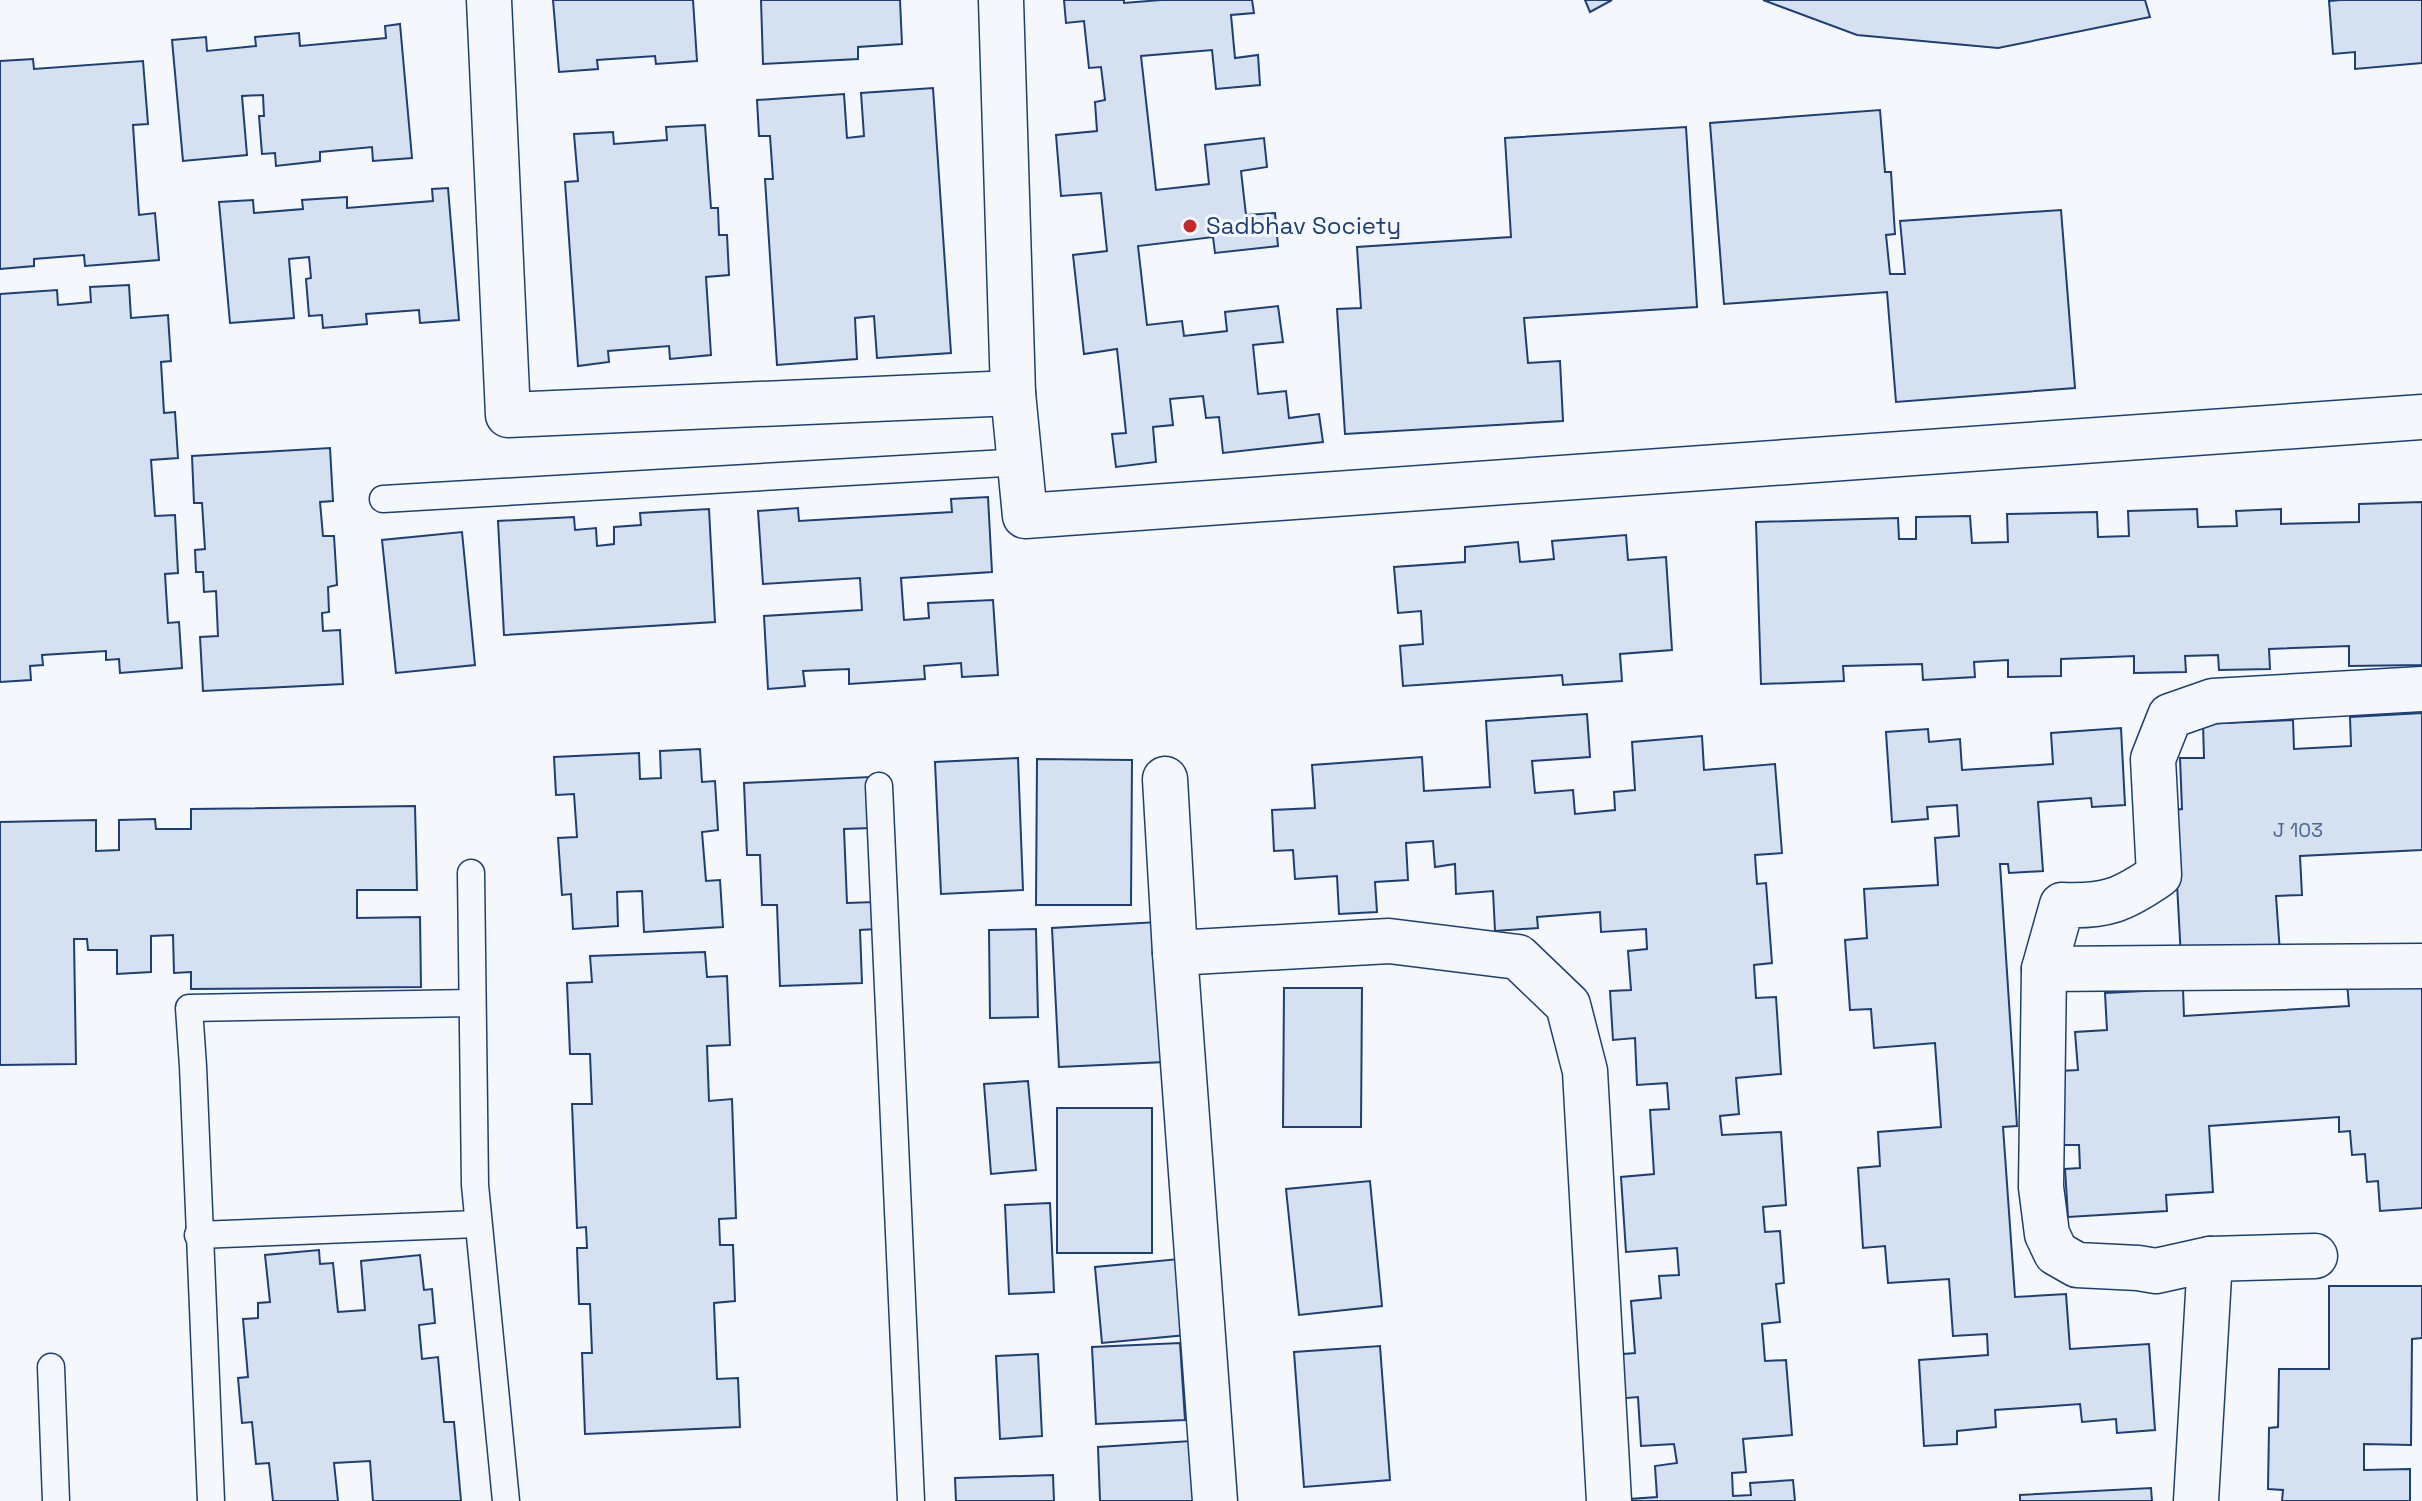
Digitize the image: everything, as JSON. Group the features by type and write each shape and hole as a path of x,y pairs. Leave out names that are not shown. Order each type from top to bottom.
{"street":[{"path":"489,0 508,415 1013,393"},
{"path":"1001,0 1013,393 1025,516 2422,417"},
{"path":"2315,1256 2210,1259 2156,1271 2077,1265 2056,1253 2047,1234 2041,1187 2044,969 2062,905 2092,907 2129,896 2159,875 2153,759 2170,716 2213,701 2422,689"},
{"path":"1165,779 1215,1501"},
{"path":"1175,953 1389,941 1518,957 1568,1005 1585,1071 1609,1501"},
{"path":"2044,969 2422,966"},
{"path":"2196,1501 2210,1259"}],"lane":[{"path":"383,499 1021,462"},
{"path":"879,786 911,1501"},
{"path":"471,873 475,1185 506,1501"},
{"path":"211,1501 189,1008 472,1003"},
{"path":"198,1235 478,1224"},
{"path":"51,1367 56,1501"}],"building":[{"path":"553,0 693,0 697,61 656,64 655,56 597,60 598,69 559,72"},
{"path":"761,0 900,0 902,44 858,47 858,59 763,64"},
{"name":"Sadbhav Society","path":"1064,0 1124,0 1124,3 1252,0 1254,13 1231,15 1235,58 1258,55 1260,85 1216,89 1212,50 1141,56 1156,190 1209,184 1205,145 1264,138 1267,167 1241,171 1246,215 1275,213 1278,246 1215,253 1213,237 1138,246 1147,325 1182,321 1184,336 1227,331 1225,312 1278,306 1283,342 1253,345 1258,394 1286,391 1289,418 1319,414 1323,442 1223,453 1219,417 1206,418 1203,396 1170,399 1173,425 1153,427 1156,462 1116,467 1112,434 1126,433 1117,349 1084,354 1073,255 1107,251 1101,193 1061,196 1056,135 1097,131 1095,102 1105,100 1101,67 1089,68 1084,21 1066,23"},
{"path":"1585,0 1612,0 1590,12"},
{"path":"1763,0 2145,0 2150,17 1998,48 1857,35"},
{"path":"2422,0 2422,63 2355,69 2355,52 2333,54 2329,1"},
{"path":"400,24 412,158 373,161 372,147 320,152 320,161 276,166 275,153 262,154 259,116 264,116 263,95 242,96 247,155 183,161 172,40 206,37 207,51 256,46 255,37 299,33 300,46 386,38 385,26"},
{"path":"33,59 34,69 143,61 148,124 133,125 139,215 155,213 159,260 85,266 84,255 34,259 34,266 0,269 0,61"},
{"path":"933,88 951,353 877,358 874,316 855,318 857,359 777,365 765,179 773,179 770,136 759,136 757,100 844,94 847,138 864,136 861,93"},
{"path":"1880,110 1885,172 1891,172 1895,234 1886,235 1890,274 1905,274 1900,221 2061,210 2075,388 1896,402 1887,292 1724,304 1710,123"},
{"path":"705,125 711,208 718,208 719,235 727,235 729,275 706,277 711,355 670,359 669,346 608,351 609,362 578,366 565,182 578,181 574,134 613,132 614,144 667,140 666,127"},
{"path":"1686,127 1697,307 1524,318 1528,363 1560,361 1563,421 1345,434 1337,309 1361,308 1357,247 1511,237 1505,138"},
{"path":"448,188 459,320 420,323 419,310 366,314 367,324 323,328 322,315 309,316 306,279 311,278 309,257 289,259 294,318 230,323 219,202 253,200 254,213 303,209 302,200 347,197 347,208 433,201 432,189"},
{"path":"129,285 131,318 168,315 171,361 161,362 164,413 175,412 178,458 151,460 155,516 175,515 178,573 165,574 168,623 179,622 182,668 120,673 119,659 106,660 106,651 42,655 43,665 30,666 31,680 0,682 0,294 57,290 58,305 91,302 90,287"},
{"path":"330,448 333,501 320,502 323,536 334,536 337,585 328,587 329,612 322,613 323,631 340,630 343,684 203,691 200,637 218,636 216,591 204,592 203,572 196,572 195,550 205,549 202,503 194,503 192,456"},
{"path":"988,497 992,572 901,578 904,620 929,618 928,603 993,600 998,675 962,677 961,663 924,666 925,679 849,684 849,669 803,671 805,686 768,689 764,616 862,610 860,578 763,584 758,511 798,508 799,521 952,512 951,499"},
{"path":"2422,502 2422,665 2349,666 2349,646 2269,649 2270,669 2219,670 2218,655 2185,656 2186,672 2134,673 2134,656 2061,659 2061,676 2008,677 2008,660 1974,662 1975,677 1923,680 1922,664 1843,666 1844,681 1761,684 1756,522 1898,518 1899,539 1916,539 1916,517 1970,516 1972,543 2008,542 2007,514 2097,512 2098,537 2129,536 2128,511 2197,509 2198,527 2237,526 2236,511 2281,509 2281,524 2359,522 2359,504"},
{"path":"709,509 715,622 504,635 498,521 574,517 575,530 596,528 597,546 614,544 614,527 641,525 640,513"},
{"path":"462,532 475,665 396,673 382,540"},
{"path":"1626,535 1628,560 1666,557 1672,650 1620,654 1622,681 1563,685 1562,675 1403,686 1400,646 1423,644 1421,611 1398,613 1394,567 1465,562 1465,547 1518,542 1520,562 1554,559 1552,541"},
{"path":"2422,713 2422,850 2300,856 2302,895 2276,896 2280,953 2181,958 2173,810 2182,809 2180,758 2204,758 2203,724 2293,720 2294,749 2351,746 2350,717"},
{"path":"1587,714 1590,757 1532,761 1535,793 1573,790 1575,814 1615,810 1614,792 1635,790 1632,742 1702,736 1704,770 1775,764 1782,853 1755,855 1757,884 1766,883 1772,963 1754,965 1756,998 1776,997 1781,1074 1736,1078 1739,1114 1720,1116 1722,1135 1781,1132 1786,1205 1763,1207 1765,1232 1780,1231 1784,1283 1776,1284 1780,1322 1762,1324 1765,1361 1786,1360 1792,1435 1743,1439 1746,1472 1732,1473 1733,1496 1751,1495 1750,1483 1793,1480 1795,1501 1630,1499 1657,1497 1655,1466 1677,1463 1674,1444 1641,1446 1638,1397 1615,1399 1611,1355 1635,1353 1631,1301 1661,1298 1659,1276 1679,1275 1677,1248 1626,1252 1621,1177 1654,1174 1650,1110 1669,1109 1667,1083 1637,1085 1635,1038 1613,1040 1610,991 1631,990 1628,951 1647,949 1646,929 1601,932 1600,912 1537,917 1538,928 1495,931 1493,891 1456,894 1455,864 1435,867 1433,841 1406,843 1408,880 1375,882 1377,912 1339,914 1337,876 1295,879 1293,850 1274,851 1272,810 1315,808 1312,765 1422,757 1424,791 1490,787 1486,721"},
{"path":"2121,728 2125,805 2092,807 2091,798 2038,802 2043,871 2009,873 2008,864 2000,864 2017,1126 2003,1127 2015,1297 2066,1294 2070,1349 2149,1344 2155,1430 2117,1433 2116,1419 2082,1422 2080,1404 1995,1410 1996,1427 1957,1431 1957,1444 1924,1446 1919,1360 1988,1355 1987,1334 1953,1336 1949,1279 1888,1283 1885,1246 1863,1248 1858,1168 1880,1166 1878,1132 1941,1127 1935,1043 1874,1048 1871,1009 1850,1010 1845,940 1867,938 1864,889 1938,885 1935,838 1959,836 1957,805 1927,807 1928,819 1892,822 1886,732 1928,729 1929,742 1960,739 1962,770 2053,764 2051,733"},
{"path":"700,749 702,782 715,781 718,830 702,832 706,881 720,880 723,927 644,932 642,891 617,892 618,926 573,929 571,894 562,895 558,838 577,837 574,794 556,795 554,757 639,753 640,779 661,778 660,751"},
{"path":"1018,758 1023,890 941,894 935,762"},
{"path":"1037,759 1132,760 1131,905 1036,905"},
{"path":"870,777 871,828 844,829 847,903 875,902 876,929 860,930 862,983 780,986 777,905 762,905 760,855 747,855 744,783"},
{"path":"415,806 417,890 357,890 357,918 420,917 421,987 191,989 191,972 174,973 173,935 151,936 151,972 117,974 117,950 88,950 87,939 74,939 76,1064 0,1065 0,822 96,820 96,851 119,850 119,820 155,819 156,829 191,829 191,809"},
{"path":"1158,922 1165,1062 1059,1067 1052,928"},
{"path":"1036,929 1038,1017 990,1018 989,930"},
{"path":"705,952 707,977 727,976 730,1045 707,1046 709,1101 732,1099 736,1218 719,1219 720,1245 733,1245 735,1301 714,1303 717,1379 738,1378 740,1427 585,1434 582,1353 592,1353 590,1304 579,1304 577,1248 587,1248 586,1227 577,1228 572,1104 592,1104 590,1054 570,1054 567,983 592,982 590,956"},
{"path":"2422,978 2422,1208 2380,1211 2378,1181 2367,1182 2365,1154 2352,1155 2350,1131 2339,1132 2339,1117 2209,1126 2213,1192 2166,1195 2167,1211 2068,1217 2065,1169 2080,1168 2079,1145 2063,1145 2059,1071 2078,1070 2075,1032 2107,1030 2105,993 2183,989 2184,1016 2349,1006 2347,983"},
{"path":"1284,988 1362,988 1361,1127 1283,1127"},
{"path":"1028,1081 1036,1170 991,1174 984,1084"},
{"path":"1057,1108 1152,1108 1152,1253 1057,1253"},
{"path":"1370,1181 1382,1306 1299,1315 1286,1189"},
{"path":"1050,1203 1054,1292 1009,1294 1005,1205"},
{"path":"319,1250 320,1264 333,1263 338,1312 365,1310 361,1261 420,1255 424,1290 432,1289 435,1323 419,1325 422,1359 438,1357 444,1422 454,1422 461,1501 373,1501 370,1461 334,1463 338,1501 273,1501 269,1463 256,1464 252,1422 242,1423 238,1378 248,1377 243,1319 258,1318 258,1303 270,1302 265,1255"},
{"path":"1190,1258 1197,1334 1102,1343 1095,1267"},
{"path":"2329,1286 2422,1286 2422,1338 2412,1339 2411,1445 2364,1444 2364,1470 2410,1469 2410,1501 2282,1501 2283,1490 2268,1489 2269,1428 2278,1427 2279,1369 2329,1369"},
{"path":"1180,1343 1185,1420 1096,1424 1092,1347"},
{"path":"1380,1346 1390,1480 1304,1487 1294,1352"},
{"path":"1038,1354 1042,1436 1000,1439 996,1356"},
{"path":"1191,1441 1194,1501 1100,1501 1098,1447"},
{"path":"1053,1475 1054,1501 956,1501 955,1478"},
{"path":"2151,1488 2152,1501 2020,1501 2020,1495"}],"place":[{"name":"Sadbhav Society","path":"1190,226"}]}
